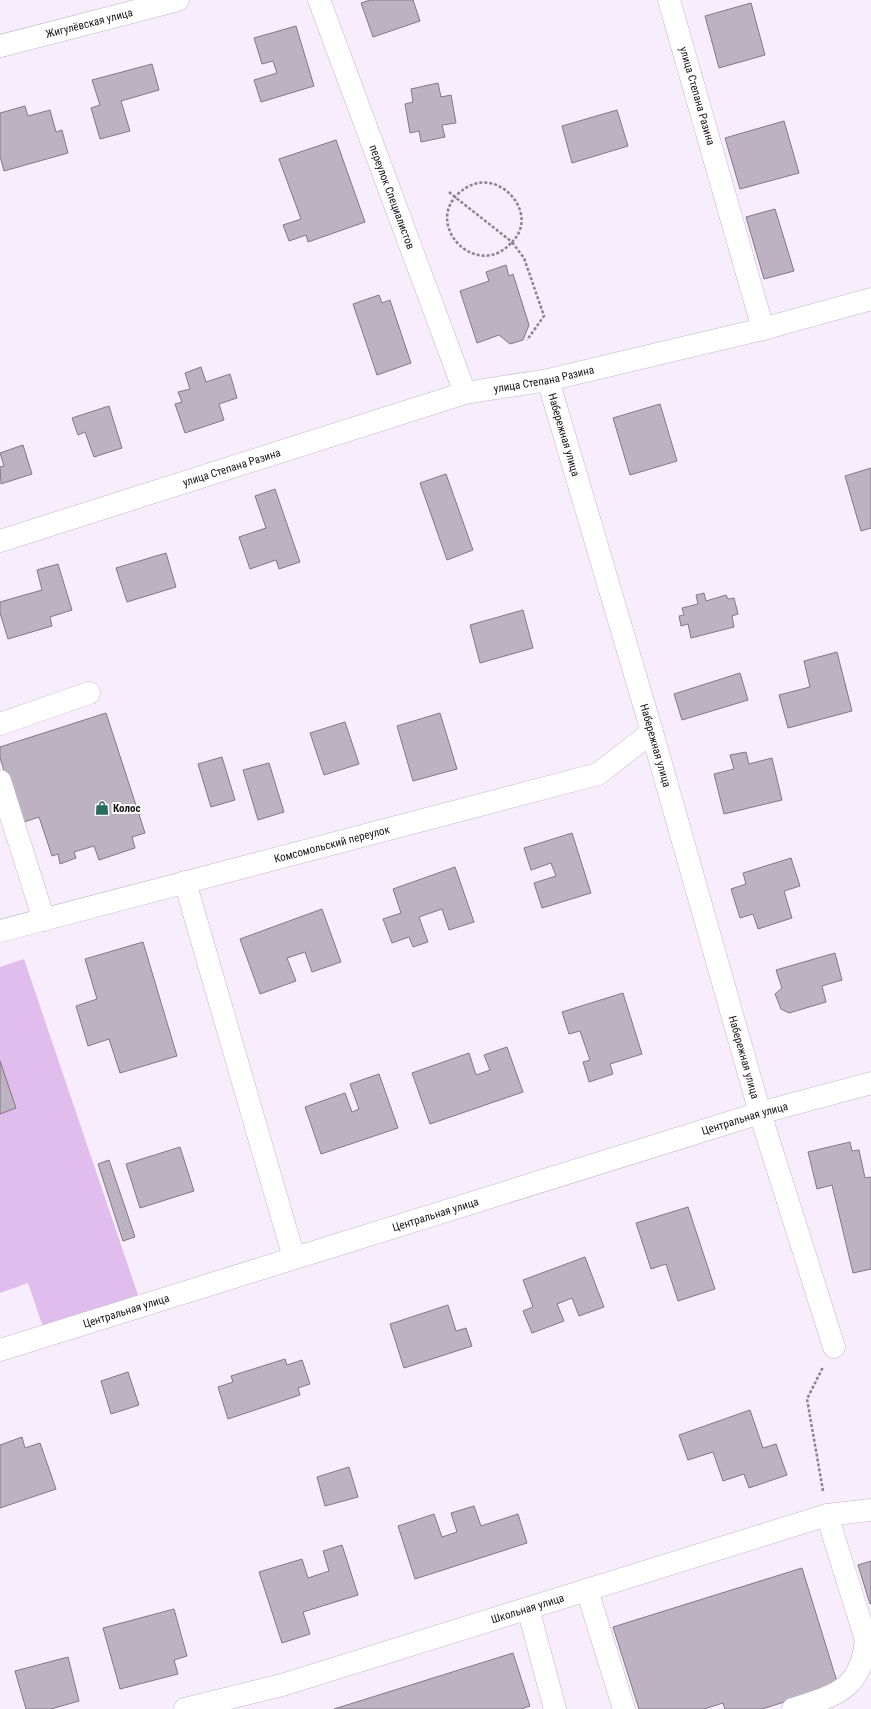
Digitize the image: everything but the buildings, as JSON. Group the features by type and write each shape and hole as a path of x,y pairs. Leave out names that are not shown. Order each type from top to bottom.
{"street":[{"name":"Жигулёвская улица","path":"0,46 178,0"},
{"name":"переулок Специалистов","path":"319,0 465,393"},
{"name":"улица Степана Разина","path":"0,541 465,393 548,380 763,329 669,0"},
{"path":"763,329 871,299"},
{"name":"Набережная улица","path":"548,380 652,732 760,1113 834,1348"},
{"path":"0,724 89,694"},
{"name":"Комсомольский переулок","path":"0,932 598,774 652,732"},
{"path":"0,781 44,920"},
{"path":"185,882 294,1258"},
{"name":"Центральная улица","path":"0,1348 760,1113 871,1083"},
{"name":"Школьная улица","path":"185,1709 243,1702 282,1685 827,1515 871,1510"},
{"path":"793,1709 830,1698 845,1687 858,1674 864,1658 866,1640 827,1515"},
{"path":"587,1590 624,1709"},
{"path":"528,1608 555,1709"}],"path":[{"path":"479,183 491,183 502,187 512,194 518,204 521,216 520,228 512,242 507,249 496,254 484,256 472,254 461,248 453,239 448,227 448,215 451,203 455,197 467,186 479,183"},
{"path":"449,192 512,242 524,258 544,316 527,340"},
{"path":"827,1515 807,1399 834,1348"}],"shaded area":[{"path":"24,959 138,1295 43,1327 28,1283 0,1293 0,967"}],"place":[{"name":"Колос","path":"102,808"}]}
